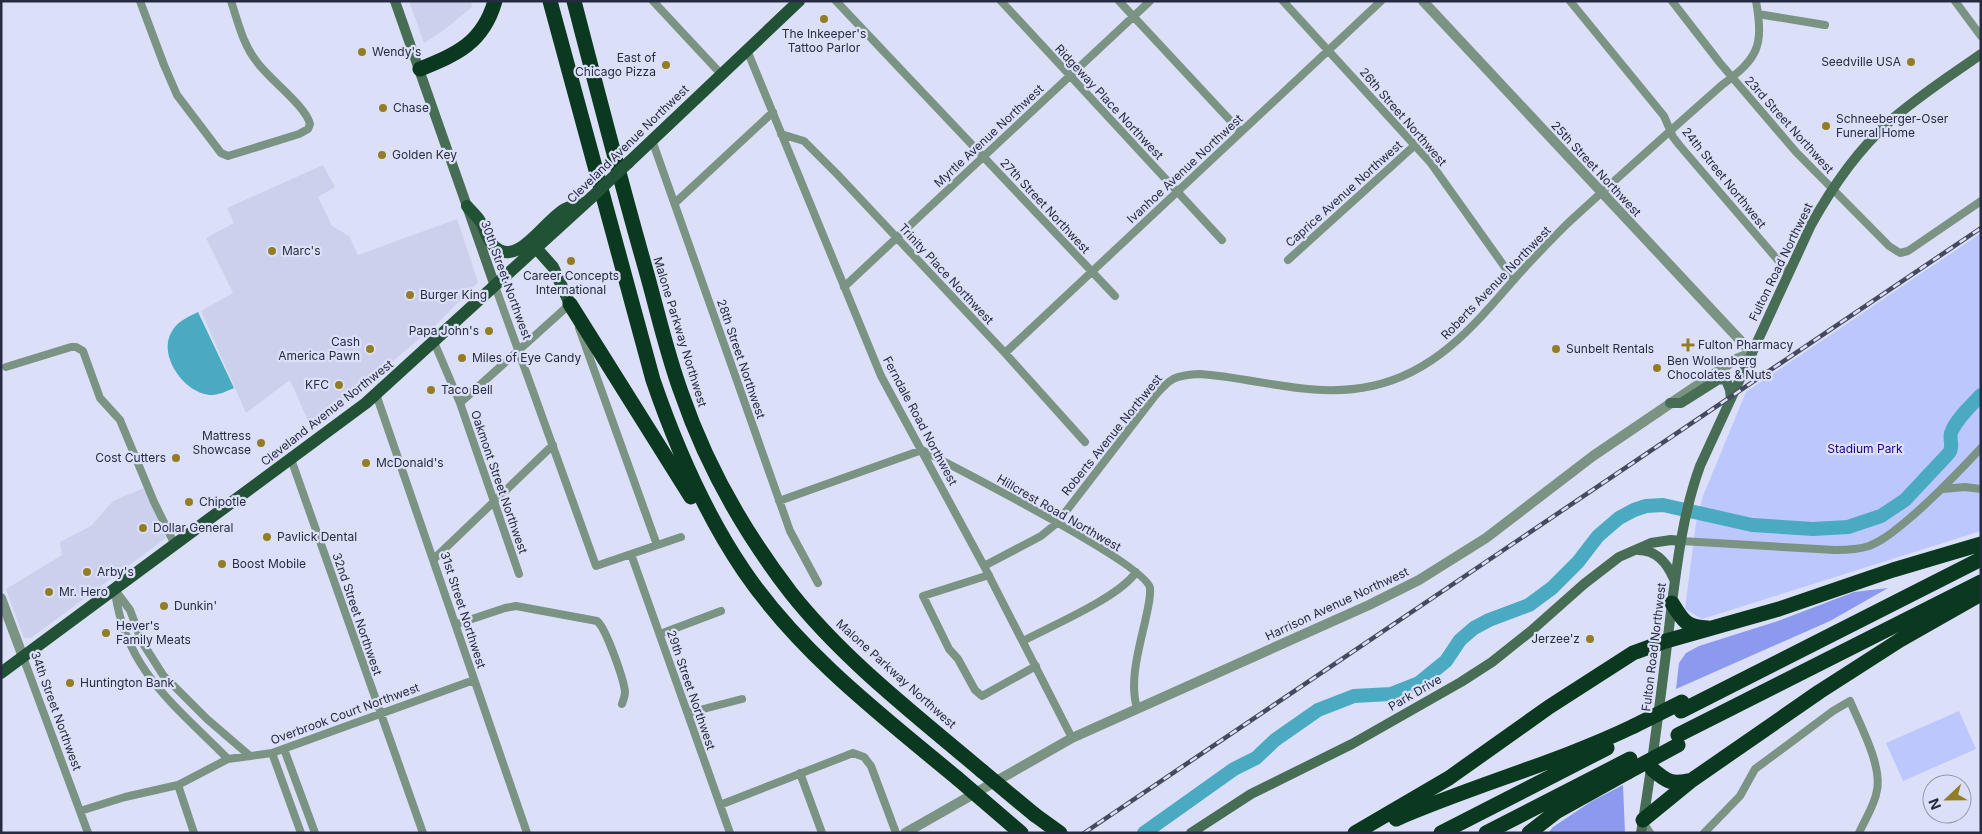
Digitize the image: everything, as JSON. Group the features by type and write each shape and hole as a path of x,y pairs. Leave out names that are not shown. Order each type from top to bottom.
{"highway":[{"path":"420,69 459,51 473,40 487,23 495,1"},
{"path":"550,1 653,380 682,458 712,517 744,571"},
{"name":"Malone Parkway Northwest","path":"574,1 672,366 701,445 726,496 756,544 811,616 875,678 1035,815"},
{"path":"579,1 583,35"},
{"path":"570,304 706,521 781,617 834,673 857,703 1021,833"},
{"path":"1354,833 1449,778 1542,712 1604,670 1633,653 1666,641 1779,609 1884,573 1981,544"},
{"path":"1441,833 1633,730 1773,664 1981,559"},
{"path":"1529,833 1556,812 1630,766 1780,684 1981,582"},
{"path":"1644,827 1692,780 1857,667 1908,635 1981,594"},
{"path":"1672,603 1682,619 1692,627 1712,628"},
{"path":"1363,833 1430,804 1633,730"},
{"path":"1486,833 1630,766"},
{"path":"1652,769 1668,781 1677,783 1692,780"},
{"path":"954,781 1004,833"},
{"path":"1035,815 1054,833"},
{"path":"1035,815 1060,833"}],"main road":[{"name":"30th Street Northwest","path":"395,1 495,286"},
{"name":"Cleveland Avenue Northwest","path":"1,673 176,545 376,394 589,200 799,1"},
{"name":"Fulton Road Northwest","path":"1644,827 1674,580 1691,495 1700,466 1811,225 1832,188 1868,143 1889,122 1920,97 1981,54"},
{"path":"467,206 481,221 487,237 494,246 502,252 511,253 522,248 565,208 589,200"},
{"path":"537,248 553,267 570,304"},
{"path":"1670,403 1680,403 1711,383 1722,379 1726,380 1731,399"},
{"name":"Park Drive","path":"1191,833 1251,794 1352,744 1461,682 1505,652 1605,566 1635,550 1663,540 1682,536"},
{"path":"1635,550 1644,550 1656,554 1667,566 1674,580"}],"street":[{"path":"140,1 177,95 221,153 231,155 283,140 308,129 310,124 306,115 267,74 250,51 231,1"},
{"path":"652,1 722,74"},
{"name":"27th Street Northwest","path":"836,1 1115,296"},
{"name":"Ridgeway Place Northwest","path":"1001,1 1222,240"},
{"path":"1119,1 1241,132"},
{"name":"Myrtle Avenue Northwest","path":"844,287 1150,1"},
{"name":"26th Street Northwest","path":"1283,1 1430,162 1514,280"},
{"name":"Ivanhoe Avenue Northwest","path":"1005,353 1381,1"},
{"name":"25th Street Northwest","path":"1423,1 1752,353"},
{"name":"24th Street Northwest","path":"1570,1 1664,116 1680,146 1789,273"},
{"name":"23rd Street Northwest","path":"1672,1 1732,77 1796,152 1889,246 1900,252 1915,248 1981,202"},
{"name":"Roberts Avenue Northwest","path":"984,566 1041,536 1057,523 1167,381 1178,377 1200,374 1322,391 1350,390 1383,383 1419,368 1443,353 1468,330 1569,223 1671,130 1747,65 1754,56 1758,40 1756,1"},
{"path":"1955,1 1981,36"},
{"path":"1758,14 1825,25"},
{"name":"Ferndale Road Northwest","path":"748,50 881,376 989,575 1072,738"},
{"path":"675,203 773,112"},
{"name":"Trinity Place Northwest","path":"781,134 804,141 1005,353 1085,442"},
{"name":"28th Street Northwest","path":"652,140 790,531 818,583"},
{"name":"Caprice Avenue Northwest","path":"1288,260 1415,145"},
{"name":"30th Street Northwest","path":"495,286 596,566 631,554"},
{"path":"460,403 570,304 657,545"},
{"name":"Oakmont Street Northwest","path":"434,342 460,403 519,574"},
{"path":"6,368 70,347 76,347 83,351 100,398 120,420 154,502 176,545"},
{"name":"Harrison Avenue Northwest","path":"905,833 1072,738 1369,605 1420,580 1486,538 1593,456 1670,403 1736,359 1752,353"},
{"name":"31st Street Northwest","path":"376,394 457,624 474,680 527,833"},
{"path":"434,559 553,446"},
{"path":"1682,536 1791,547 1846,550 1871,545 1889,534 1943,489 1981,448"},
{"path":"779,501 922,450"},
{"name":"Hillcrest Road Northwest","path":"922,450 1094,544 1147,581 1150,588 1149,603 1134,687 1137,708"},
{"name":"32nd Street Northwest","path":"291,459 423,833"},
{"path":"1943,489 1981,489"},
{"path":"631,554 681,537"},
{"name":"29th Street Northwest","path":"631,554 730,833"},
{"path":"1023,641 1115,592 1127,583 1136,572"},
{"path":"989,575 923,596 949,650 958,659 975,690 982,696 1036,666"},
{"path":"115,590 130,610 149,655 163,675 219,730 250,756"},
{"path":"115,590 118,615 126,639 138,662 156,686 228,759"},
{"name":"34th Street Northwest","path":"1,598 88,833"},
{"path":"457,624 516,606 597,621 603,627 614,656 625,693 622,704"},
{"path":"660,634 721,611"},
{"path":"138,662 149,655"},
{"name":"Overbrook Court Northwest","path":"80,811 124,797 178,785 228,759 272,753 474,680"},
{"path":"688,713 742,699"},
{"path":"1704,833 1740,796 1755,769 1833,711 1850,701 1878,772 1878,789 1859,833"},
{"path":"284,749 314,833"},
{"path":"272,753 301,833"},
{"path":"720,806 854,753 864,757 871,766 896,833"},
{"path":"800,773 822,833"},
{"path":"178,785 194,833"}],"shaded area":[{"path":"409,1 471,1 472,7 444,30 424,43"},
{"path":"323,165 335,187 318,197 332,226 349,236 358,255 457,219 478,282 440,321 312,430 290,380 246,413 201,311 233,293 206,238 234,223 227,208"},
{"path":"198,312 234,388 223,393 212,395 193,389 184,382 171,363 168,343 173,329 183,320"},
{"path":"144,488 166,538 31,638 24,638 6,589 62,555 60,542 91,526 113,501"},
{"path":"1888,588 1830,621 1676,689 1679,663 1686,653 1699,646 1778,621 1854,592"},
{"path":"1623,785 1625,833 1548,833 1553,827 1592,801"}],"green space":[{"name":"Stadium Park","path":"1981,233 1981,531 1702,619 1685,609 1696,523 1703,496 1746,392"},
{"path":"1959,711 1976,749 1903,781 1886,743"}],"waterway":[{"path":"1144,833 1234,769 1256,758 1275,740 1318,710 1354,696 1391,694 1419,683 1446,661 1460,640 1474,628 1489,620 1529,605 1552,588 1578,562 1598,536 1619,518 1634,510 1646,506 1663,505 1752,525 1813,529 1848,527 1881,516 1905,500 1949,453 1953,428 1981,395"}],"railway":[{"path":"1084,833 1981,228"}],"place":[{"name":"The Inkeeper's Tattoo Parlor","path":"824,19"},
{"name":"Wendy's","path":"362,52"},
{"name":"Seedville USA","path":"1911,62"},
{"name":"East of Chicago Pizza","path":"666,65"},
{"name":"Chase","path":"383,108"},
{"name":"Schneeberger-Oser Funeral Home","path":"1826,126"},
{"name":"Golden Key","path":"382,155"},
{"name":"Marc's","path":"272,251"},
{"name":"Career Concepts International","path":"571,261"},
{"name":"Burger King","path":"410,295"},
{"name":"Papa John's","path":"489,331"},
{"name":"Fulton Pharmacy","path":"1688,345"},
{"name":"Cash America Pawn","path":"370,349"},
{"name":"Sunbelt Rentals","path":"1556,349"},
{"name":"Miles of Eye Candy","path":"462,358"},
{"name":"Ben Wollenberg Chocolates & Nuts","path":"1657,368"},
{"name":"KFC","path":"339,385"},
{"name":"Taco Bell","path":"431,390"},
{"name":"Mattress Showcase","path":"261,443"},
{"name":"Cost Cutters","path":"176,458"},
{"name":"McDonald's","path":"366,463"},
{"name":"Chipotle","path":"189,502"},
{"name":"Dollar General","path":"143,528"},
{"name":"Pavlick Dental","path":"267,537"},
{"name":"Boost Mobile","path":"222,564"},
{"name":"Arby's","path":"87,572"},
{"name":"Mr. Hero","path":"49,592"},
{"name":"Dunkin'","path":"164,606"},
{"name":"Hever's Family Meats","path":"106,633"},
{"name":"Jerzee'z","path":"1590,639"},
{"name":"Huntington Bank","path":"70,683"}]}
